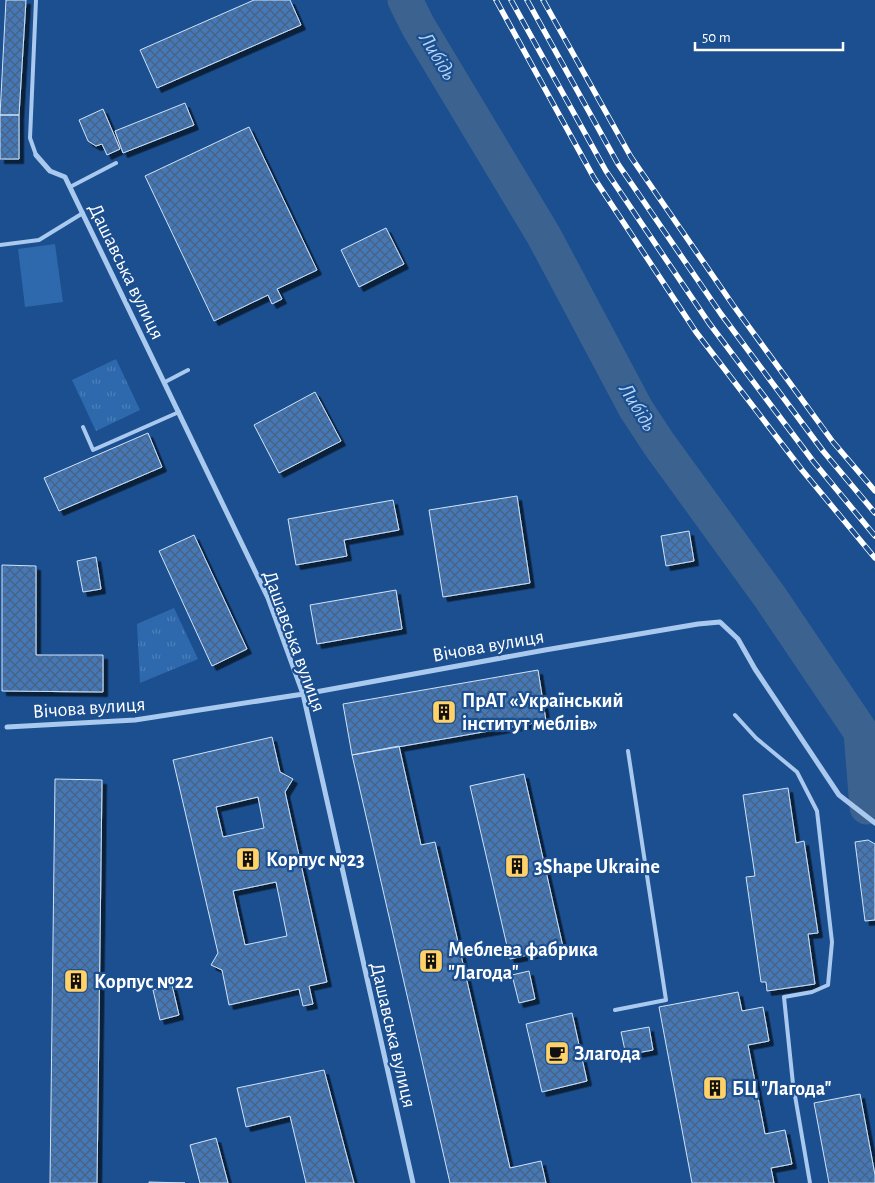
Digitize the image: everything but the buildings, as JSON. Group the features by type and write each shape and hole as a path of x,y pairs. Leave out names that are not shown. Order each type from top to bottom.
{"street":[{"name":"Дашавська вулиця","path":"36,155 50,171 65,178 70,187 268,598 303,694 413,1183"},
{"name":"Вічова вулиця","path":"7,727 135,720 303,694 546,650 698,624 720,622 738,639 755,669 839,795 875,823"}],"lane":[{"path":"36,0 30,138 36,155"},
{"path":"70,187 116,163"},
{"path":"0,245 39,240 83,213"},
{"path":"164,382 188,370"},
{"path":"83,427 93,450 179,412"},
{"path":"735,715 756,738 797,772 816,811 832,942 828,984 812,992 784,997 793,1084 810,1183"},
{"path":"614,1010 666,1000 628,751"}],"green space":[{"path":"55,244 63,302 25,307 18,249"},
{"path":"116,359 140,410 96,431 72,380"},
{"path":"174,608 198,659 140,683 137,624"}],"waterway":[{"name":"Либідь","path":"405,0 418,26 544,236 636,409 659,444 770,597 861,732 867,807"},
{"path":"861,732 875,728"}],"railway":[{"path":"496,0 594,178 696,332 802,470 875,558"},
{"path":"511,0 606,171 709,323 813,461 875,536"},
{"path":"527,0 618,164 721,314 823,451 875,513"},
{"path":"543,0 631,157 733,305 833,442 875,491"}],"place":[{"name":"ПрАТ «Український інститут меблів»","path":"444,712"},
{"name":"Корпус №23","path":"248,859"},
{"name":"3Shape Ukraine","path":"517,866"},
{"name":"Меблева фабрика \"Лагода\"","path":"431,961"},
{"name":"Корпус №22","path":"76,981"},
{"name":"Злагода","path":"557,1053"},
{"name":"БЦ \"Лагода\"","path":"715,1088"}]}
